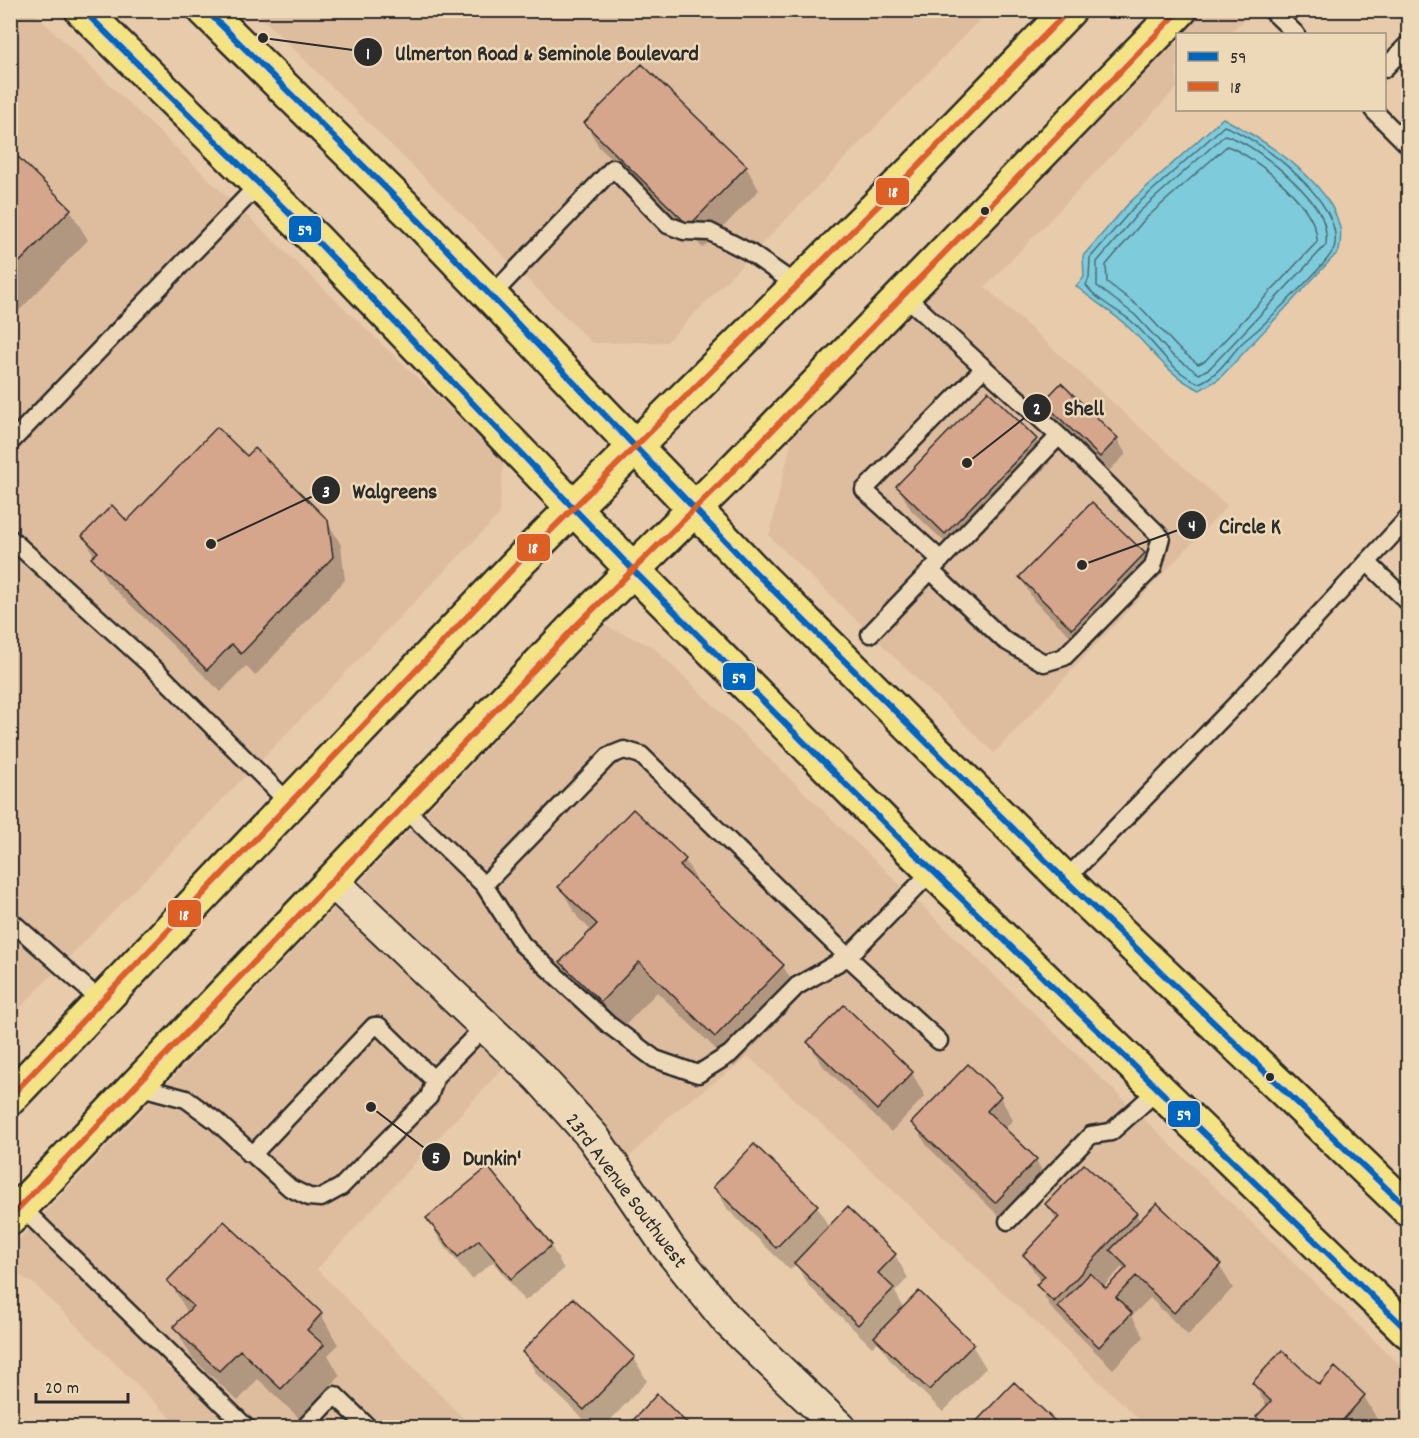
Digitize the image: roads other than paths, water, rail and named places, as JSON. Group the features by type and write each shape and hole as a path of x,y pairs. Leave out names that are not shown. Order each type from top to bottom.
{"main road":[{"path":"82,10 259,184 633,570 933,870 1402,1322"},
{"path":"205,10 421,223 694,510 1065,880 1408,1209"},
{"path":"16,1212 633,570 1180,10"},
{"path":"10,1098 573,507 798,286 1063,15"}],"street":[{"name":"23rd Avenue Southwest","path":"333,881 539,1077 593,1137 668,1247 728,1321 840,1428"}],"lane":[{"path":"1272,10 1295,33"},
{"path":"1386,67 1408,44"},
{"path":"1374,111 1408,145"},
{"path":"491,296 613,168 668,225 684,231 710,232 749,252 798,286"},
{"path":"10,443 259,184"},
{"path":"904,295 1059,436 1161,537 1153,567 1064,657 1044,663 1004,640 864,490 984,368"},
{"path":"870,634 1059,436"},
{"path":"1065,880 1232,709 1408,518"},
{"path":"10,538 159,673 290,804"},
{"path":"1367,562 1408,602"},
{"path":"484,885 609,756 624,750 641,755 848,957 939,1041"},
{"path":"404,807 484,885 522,944 609,1025 655,1059 699,1074 730,1054 797,986 848,957 933,870"},
{"path":"10,920 101,1001"},
{"path":"248,1153 255,1152 374,1026 379,1026 430,1076 436,1076"},
{"path":"138,1086 186,1099 216,1121 248,1153 298,1192 309,1197 321,1198 331,1195 429,1097 436,1076 485,1026"},
{"path":"1008,1221 1091,1135 1111,1132 1159,1089"},
{"path":"16,1212 247,1428"},
{"path":"304,1428 335,1395 369,1428"}],"water":[{"path":"1223,118 1275,149 1309,178 1334,210 1341,240 1339,251 1219,379 1200,390 1170,370 1127,326 1076,286 1084,277 1083,256 1129,203"}],"place":[{"name":"Ulmerton Road & Seminole Boulevard","path":"263,38"},
{"name":"Shell","path":"967,463"},
{"name":"Walgreens","path":"211,544"},
{"name":"Circle K","path":"1082,565"},
{"name":"Dunkin'","path":"371,1107"}]}
